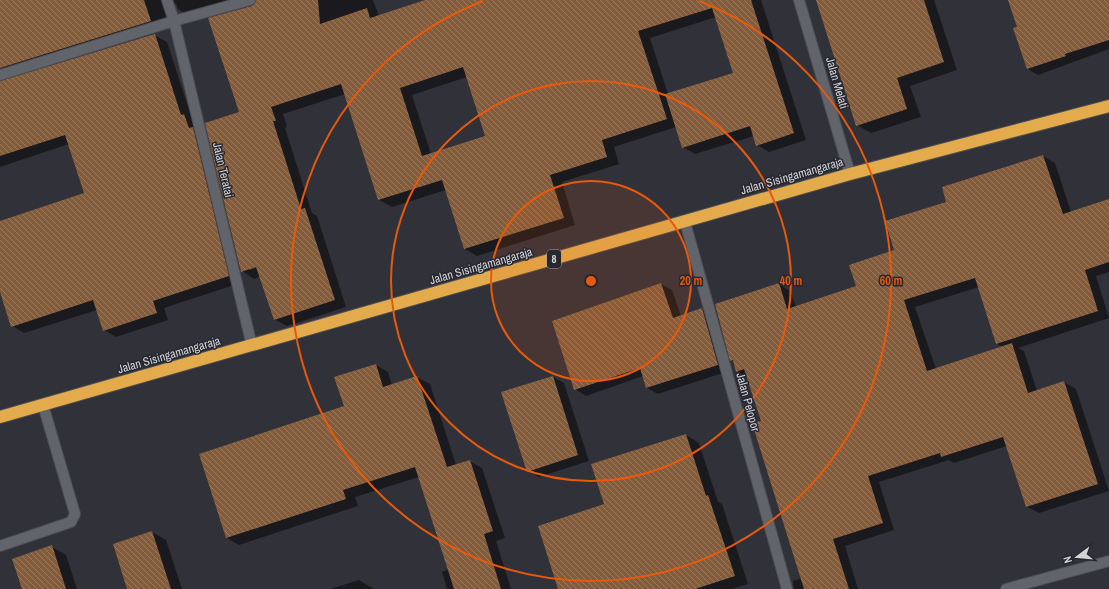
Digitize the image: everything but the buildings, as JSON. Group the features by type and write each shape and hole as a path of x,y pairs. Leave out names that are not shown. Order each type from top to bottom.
{"highway":[{"name":"Jalan Sisingamangaraja","path":"0,417 850,174 1109,106"}],"street":[{"name":"Jalan Teratai","path":"167,0 174,21 252,346"},
{"path":"0,75 174,21 250,0"},
{"name":"Jalan Melati","path":"799,0 850,174"},
{"name":"Jalan Pelopor","path":"685,222 787,589"},
{"path":"0,546 70,522 75,514 43,405"},
{"path":"1006,589 1109,561"}]}
